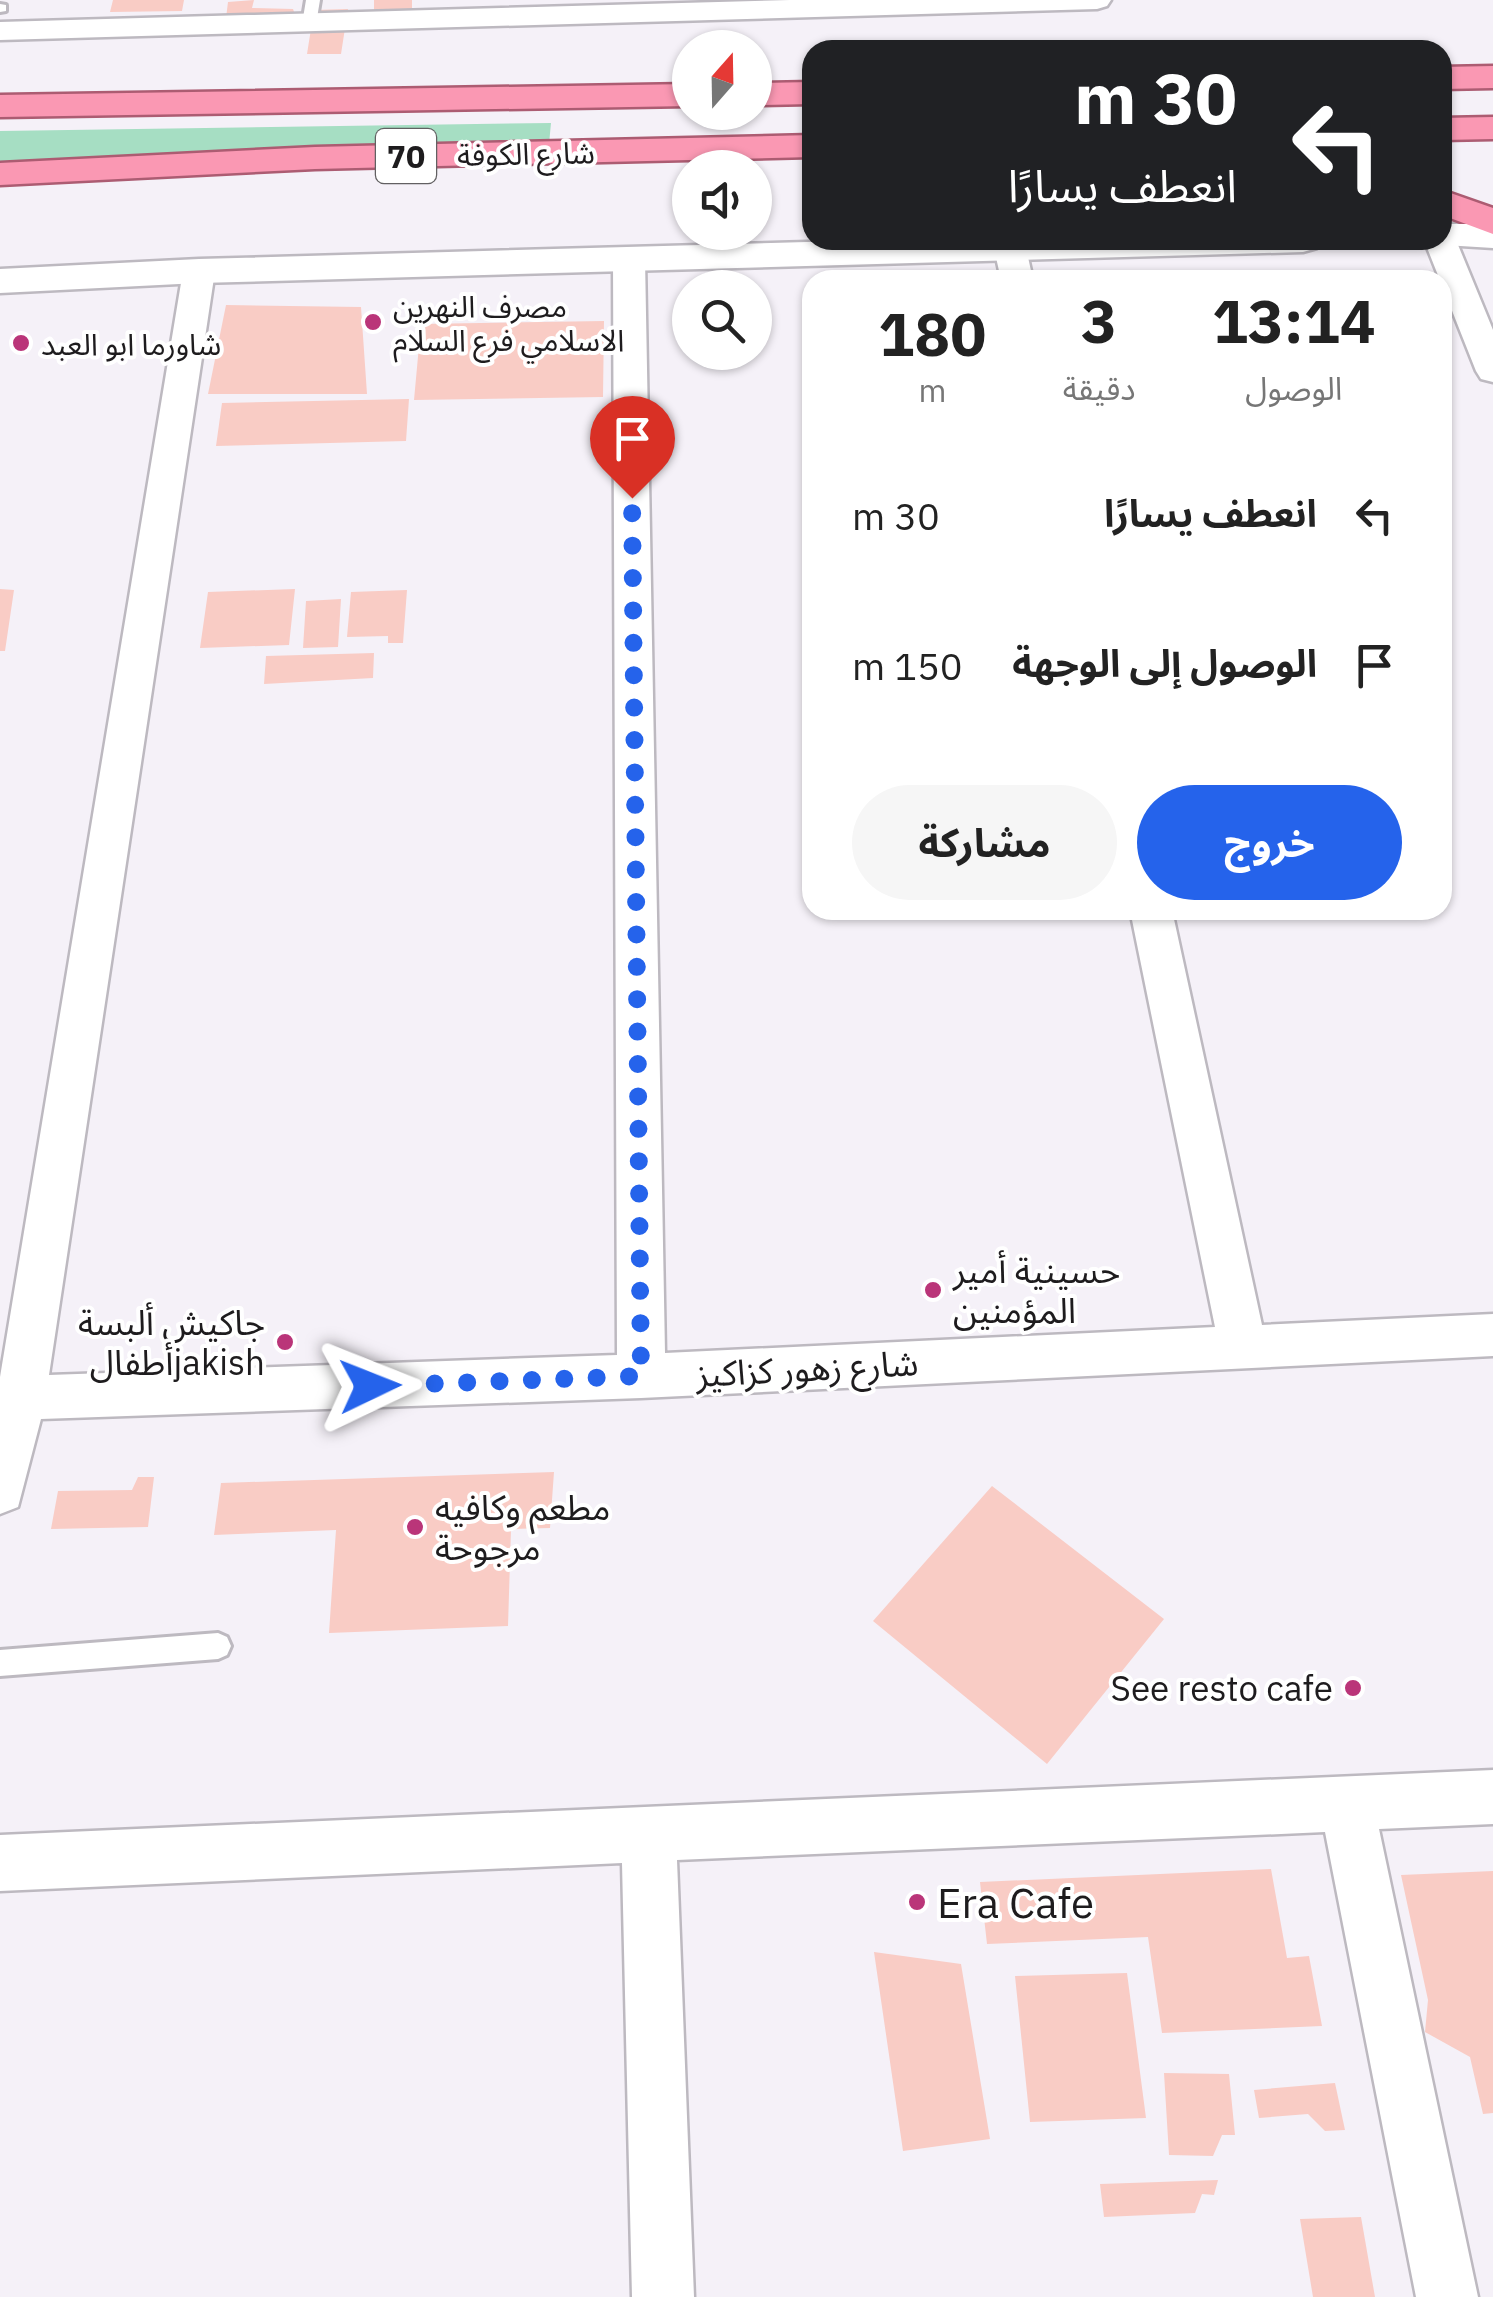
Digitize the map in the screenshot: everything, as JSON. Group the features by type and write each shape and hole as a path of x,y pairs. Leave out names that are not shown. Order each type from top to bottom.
{"highway":[{"path":"1452,78 1493,77"},
{"path":"772,94 802,93"},
{"name":"شارع الكوفة","path":"0,106 672,95"},
{"path":"1452,129 1493,128"},
{"name":"شارع الكوفة","path":"0,174 315,158 802,146"},
{"path":"1452,205 1493,222"}],"street":[{"path":"0,30 311,12 1097,0"},
{"path":"1452,238 1493,236"},
{"path":"0,280 629,259 1013,264 1182,250"},
{"path":"1446,250 1493,371"},
{"path":"629,259 641,1376"},
{"path":"0,1491 11,1399 199,271"},
{"path":"1153,920 1244,1347"},
{"name":"شارع زهور كزاكيز","path":"11,1399 641,1376 1493,1335"},
{"path":"0,1862 1493,1797"},
{"path":"1346,1803 1447,2297"},
{"path":"649,1834 663,2297"}],"lane":[{"path":"0,1663 218,1646"}],"green space":[{"path":"551,123 549,144 0,175 0,131"}],"building":[{"path":"113,0 184,0 182,11 110,12"},
{"path":"254,0 252,8 293,9 297,20 226,18 228,2"},
{"path":"374,0 412,0 412,18 374,19"},
{"path":"348,9 341,54 307,54 314,10"},
{"path":"226,305 361,307 367,394 208,394"},
{"path":"604,321 603,397 414,400 421,324"},
{"path":"409,399 406,441 216,446 222,403"},
{"path":"0,589 14,590 5,651 0,651"},
{"path":"295,589 289,645 200,648 208,592"},
{"path":"407,590 403,643 388,643 388,636 347,637 351,592"},
{"path":"341,599 338,647 303,648 306,601"},
{"path":"374,653 373,678 264,684 266,656"},
{"path":"554,1472 550,1528 511,1529 508,1626 329,1633 336,1530 214,1535 221,1483"},
{"path":"138,1477 154,1477 148,1527 51,1529 58,1491 132,1490"},
{"path":"992,1486 1164,1619 1047,1764 873,1621"},
{"path":"1271,1869 1287,1958 1309,1956 1322,2026 1162,2033 1148,1937 987,1944 980,1882"},
{"path":"1493,1871 1493,2113 1483,2114 1470,2057 1425,2032 1428,2000 1401,1875"},
{"path":"874,1952 961,1964 990,2139 903,2151"},
{"path":"1127,1973 1146,2118 1030,2122 1015,1976"},
{"path":"1164,2073 1229,2074 1235,2135 1222,2135 1213,2156 1169,2155"},
{"path":"1335,2083 1345,2130 1325,2131 1308,2114 1259,2118 1254,2090"},
{"path":"1218,2180 1214,2195 1202,2194 1195,2213 1104,2217 1100,2184"},
{"path":"1361,2217 1375,2297 1313,2297 1300,2219"}],"place":[{"name":"مصرف النهرين الاسلامي فرع السلام","path":"373,322"},
{"name":"شاورما ابو العبد","path":"21,343"},
{"name":"حسينية أمير المؤمنين","path":"933,1290"},
{"name":"جاكيش ألبسة أطفالjakish","path":"285,1342"},
{"name":"مطعم وكافيه مرجوحة","path":"415,1527"},
{"name":"See resto cafe","path":"1353,1688"},
{"name":"Era Cafe","path":"917,1902"}],"route":[{"path":"370,1386 641,1376 632,498"}]}
